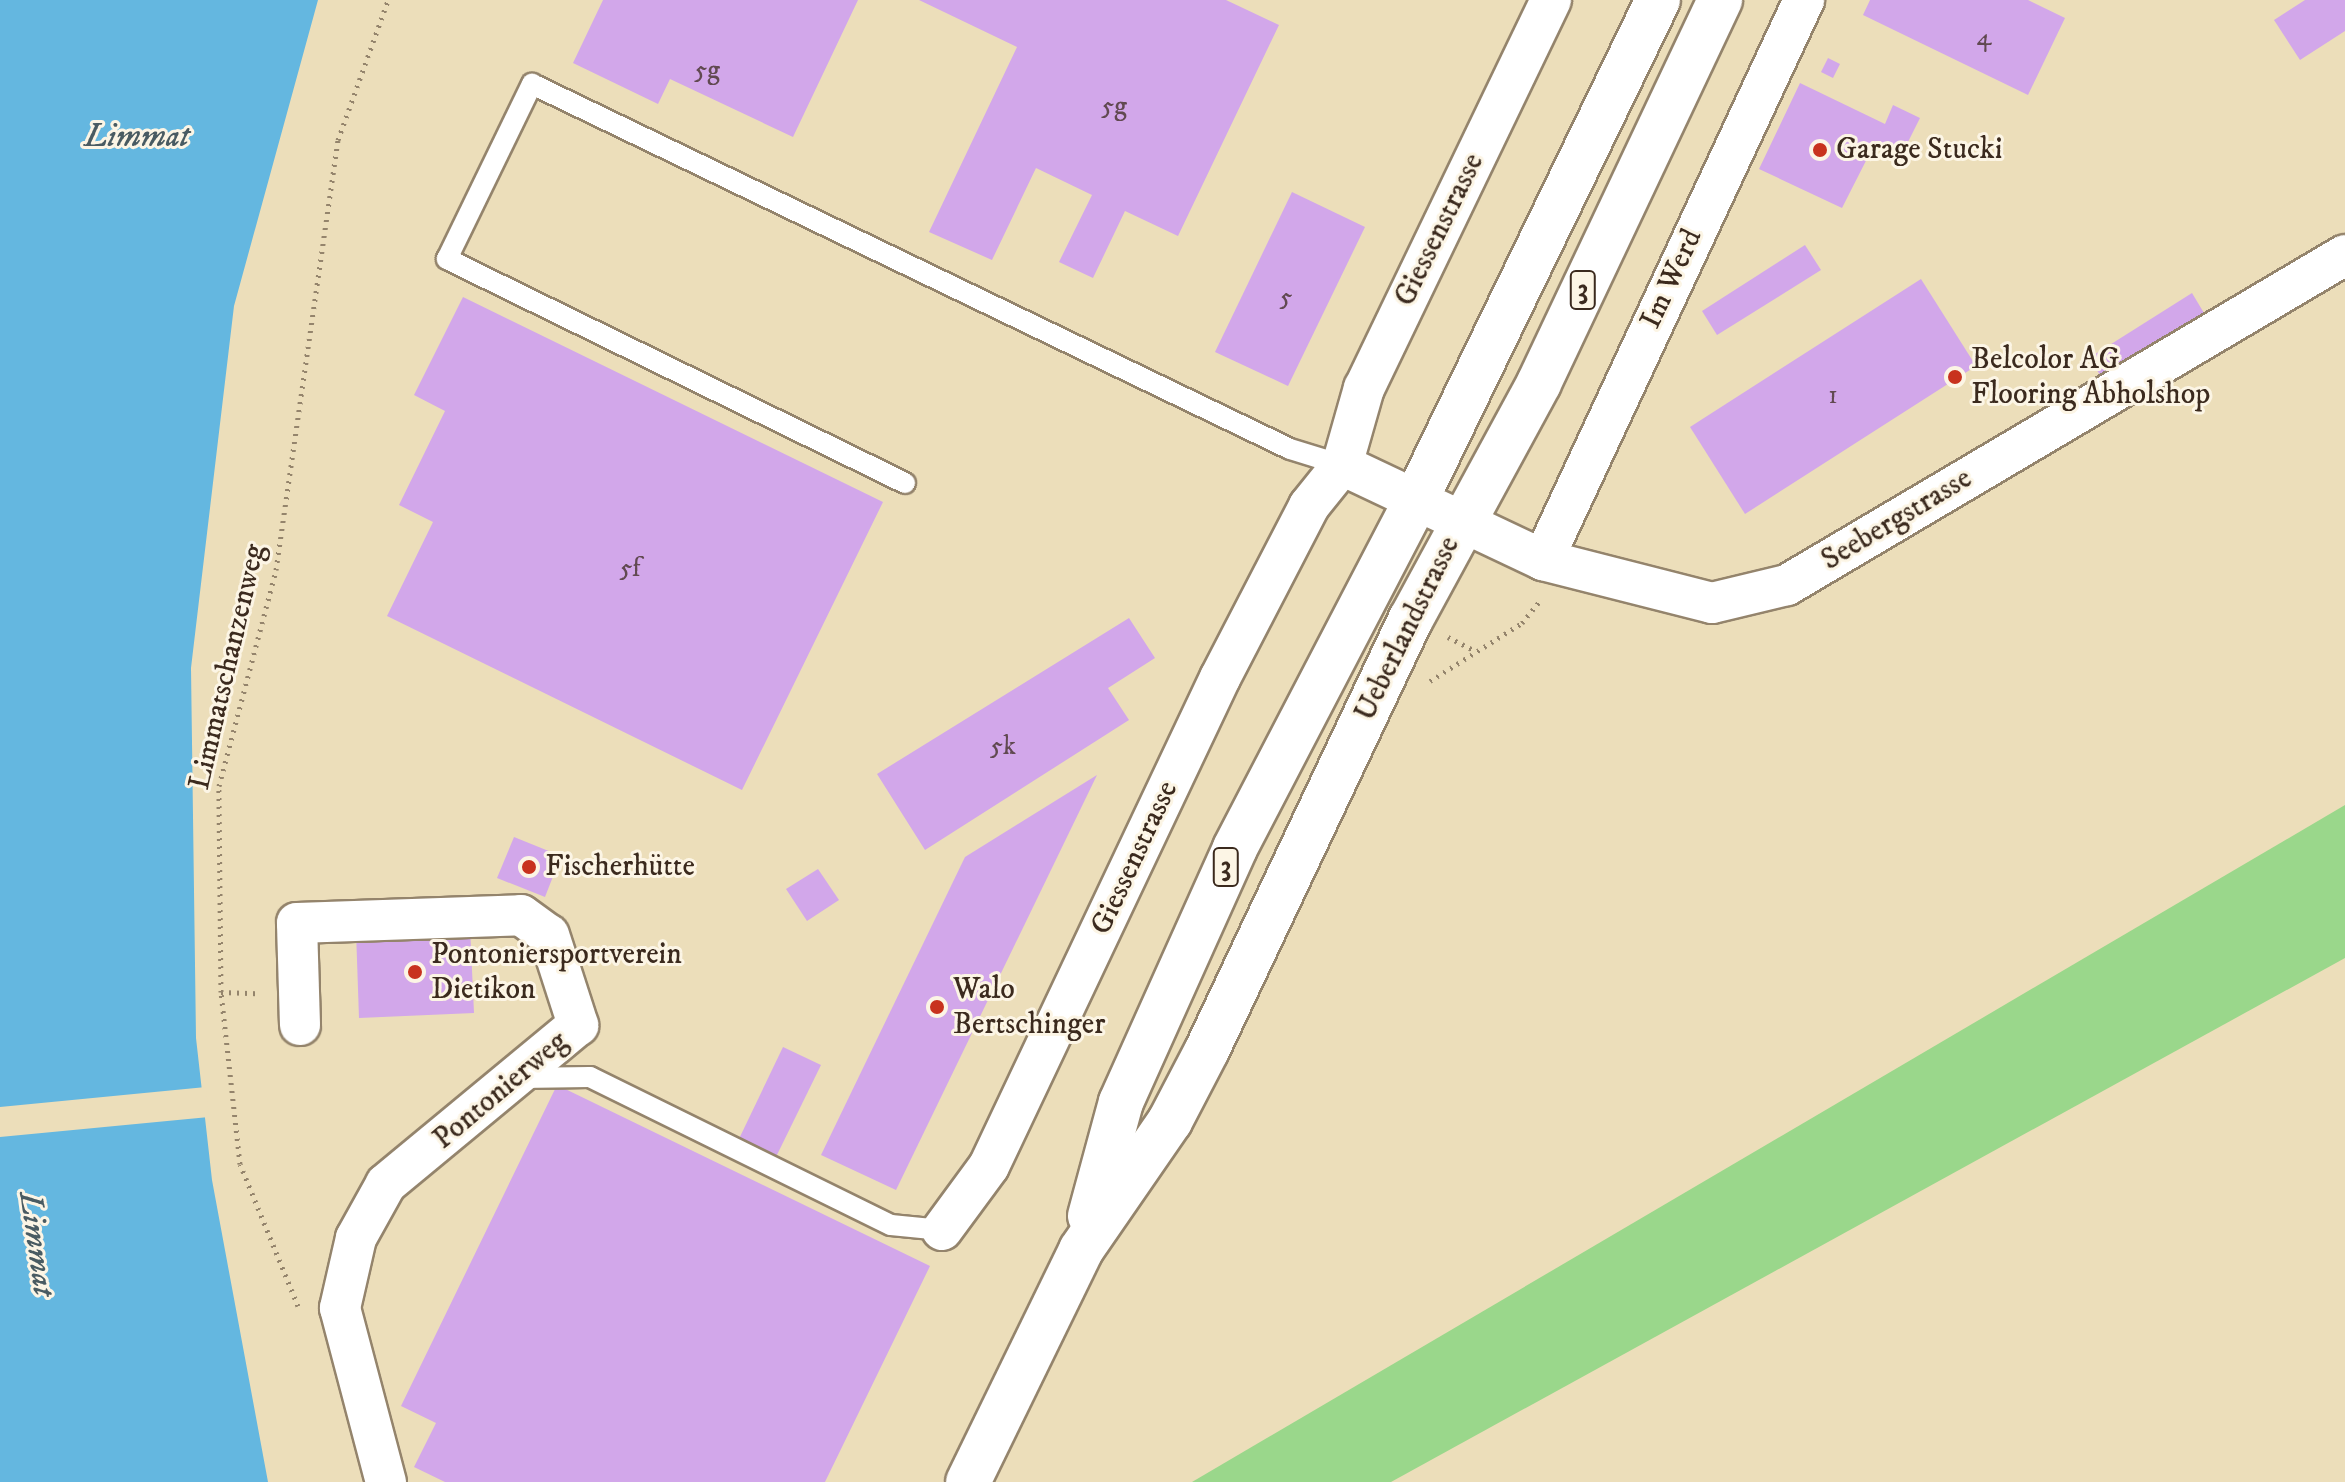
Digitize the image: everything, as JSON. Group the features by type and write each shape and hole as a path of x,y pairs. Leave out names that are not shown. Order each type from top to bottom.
{"main road":[{"name":"Ueberlandstrasse","path":"1081,1250 1121,1102 1165,1003 1317,678 1414,504 1658,0"},
{"name":"Ueberlandstrasse","path":"968,1482 1081,1250 1170,1121 1207,1050 1460,525 1539,383 1720,0"}],"street":[{"name":"Giessenstrasse","path":"942,1230 989,1166 1220,678 1309,506 1342,465 1364,388 1551,0"},
{"name":"Im Werd","path":"1543,560 1804,0"},
{"name":"Seebergstrasse","path":"1414,504 1543,560 1712,603 1787,585 2345,255"},
{"path":"1342,465 1414,504"},
{"name":"Pontonierweg","path":"300,1025 297,923 521,915 549,935 578,1025 520,1078 386,1184 356,1238 340,1308 386,1482"}],"lane":[{"path":"905,483 447,259 532,84 1290,449 1342,465"},
{"name":"Giessenstrasse","path":"520,1078 590,1077 891,1225 942,1230"}],"path":[{"name":"Limmatschanzenweg","path":"302,1319 240,1164 221,992 219,786 276,570 338,140 388,0"},
{"path":"221,992 241,993"}],"green space":[{"path":"2345,805 2345,958 1391,1482 1192,1482"}],"water":[{"name":"Limmat","path":"0,0 318,0 234,306 191,668 196,1038 212,1180 268,1482 0,1482"}],"pier":[{"path":"206,1087 209,1117 0,1137 0,1107"}],"building":[{"path":"603,0 858,0 793,137 670,79 658,104 573,63"},
{"path":"919,0 1226,0 1279,25 1178,236 1125,211 1093,278 1059,262 1092,195 1036,168 992,260 929,232 1017,47"},
{"path":"1870,0 2028,0 2065,18 2028,95 1863,15"},
{"path":"2305,0 2345,0 2345,31 2300,60 2274,20"},
{"path":"1828,58 1840,64 1833,78 1821,72"},
{"name":"Garage Stucki","path":"1800,83 1885,124 1893,105 1920,118 1901,156 1875,143 1842,208 1759,169"},
{"path":"1292,192 1365,227 1288,386 1215,352"},
{"path":"1805,245 1821,270 1717,335 1702,311"},
{"path":"1921,279 1976,366 1745,514 1690,427"},
{"path":"2192,293 2204,313 2102,378 2089,358"},
{"path":"463,297 883,502 742,790 387,616 433,522 399,505 445,411 414,395"},
{"path":"1129,618 1155,658 1108,688 1129,720 925,850 877,774"},
{"name":"Walo Bertschinger","path":"1097,775 896,1190 821,1155 965,857"},
{"name":"Fischerhütte","path":"514,837 561,856 545,897 497,878"},
{"path":"818,869 839,900 807,921 786,889"},
{"name":"Pontoniersportverein Dietikon","path":"470,927 474,1013 359,1018 356,931"},
{"path":"783,1047 821,1065 774,1161 737,1143"},
{"path":"557,1085 930,1266 825,1482 445,1482 414,1467 436,1423 401,1406"}],"place":[{"name":"Garage Stucki","path":"1820,150"},
{"name":"Belcolor AG Flooring Abholshop","path":"1955,377"},
{"name":"Fischerhütte","path":"529,867"},
{"name":"Pontoniersportverein Dietikon","path":"415,972"},
{"name":"Walo Bertschinger","path":"937,1007"}]}
